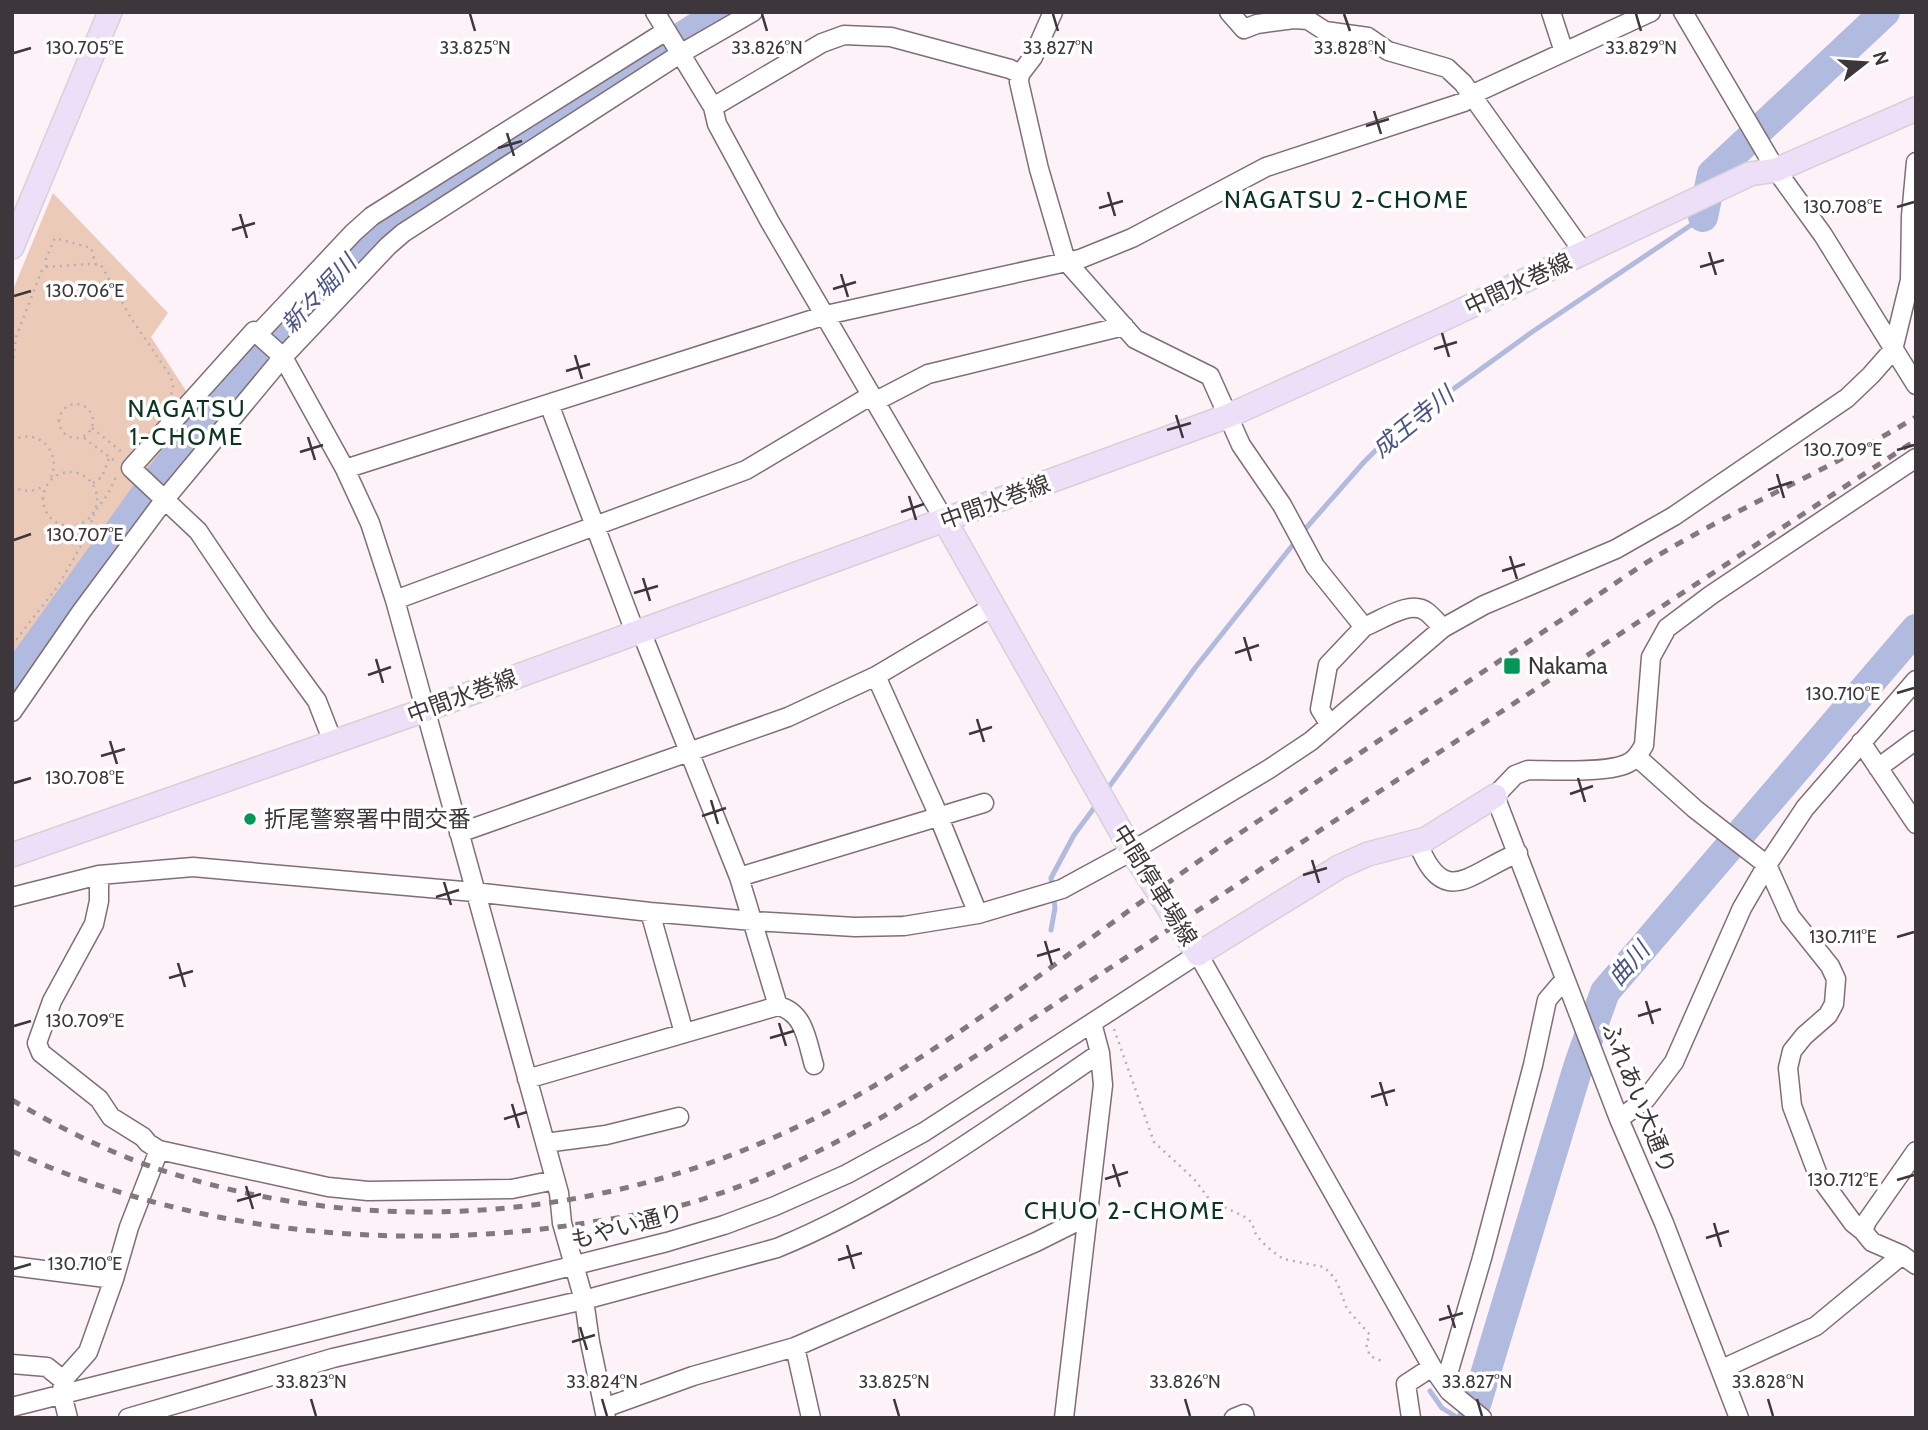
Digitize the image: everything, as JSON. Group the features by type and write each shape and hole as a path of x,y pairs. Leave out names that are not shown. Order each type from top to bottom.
{"main road":[{"path":"12,247 110,12"},
{"name":"中間水巻線","path":"12,855 425,710 1228,416 1751,174 1776,170 1916,109"},
{"name":"中間停車場線","path":"945,520 1132,851 1198,954 1339,867 1368,854 1426,839 1495,796"}],"street":[{"path":"655,12 713,107 717,124 770,222 945,520"},
{"path":"12,712 81,612 165,499 284,357 388,246 402,233 680,53 753,12"},
{"path":"1053,12 1033,57 1020,74 1019,82 1039,169 1066,261 1135,339 1210,376 1241,445 1282,505 1315,566 1364,627"},
{"path":"1229,12 1244,29 1257,24 1308,20 1325,31 1368,37 1388,51 1447,68 1463,83 1584,253"},
{"path":"1551,12 1564,52"},
{"path":"345,468 826,315 1080,259 1132,238 1266,167 1464,102 1471,96 1651,12"},
{"path":"1683,12 1776,170 1823,235 1916,385"},
{"path":"258,334 372,216 667,33"},
{"path":"713,107 822,43 844,35 891,37 1020,74"},
{"path":"12,897 99,875 193,867 474,892 650,912 855,927 904,926 978,914 1062,889 1132,851 1311,741 1443,628 1484,605 1616,549 1674,516 1847,398 1894,351 1910,280 1916,162"},
{"path":"395,600 746,470 865,399 876,401 928,374 1124,326"},
{"path":"333,742 317,701 198,531 125,462 254,331 284,357 345,468 370,523 395,600 555,1180 573,1266 584,1300 605,1413 694,1376 795,1346 1024,1247 1086,1217"},
{"path":"550,404 632,624 641,631 739,877 778,1006"},
{"path":"1495,796 1515,775 1528,770 1610,768 1627,764 1637,757 1644,745 1651,657 1667,628 1711,595 1916,458"},
{"path":"459,833 788,717 876,676 994,606"},
{"path":"1330,725 1320,709 1328,665 1364,627 1407,608 1417,608 1426,611 1443,628"},
{"path":"876,676 978,914"},
{"path":"1619,1119 1646,1100 1674,1062 1722,951 1767,865 1805,808 1916,680"},
{"path":"1878,768 1916,740"},
{"path":"1861,741 1916,824"},
{"path":"1637,757 1695,809 1767,865 1790,916 1830,966 1836,979 1834,1004 1828,1015 1804,1036 1792,1051 1788,1068 1791,1106 1818,1175 1853,1223 1872,1242 1909,1260 1816,1326 1722,1369"},
{"name":"ふれあい大通り","path":"1495,796 1619,1119 1740,1418"},
{"path":"739,877 984,803"},
{"path":"1417,841 1432,874 1444,881 1456,883 1518,853"},
{"path":"99,875 99,901 94,923 52,1001 37,1043 41,1053 99,1099 111,1117 148,1143 159,1150 328,1187 368,1191 512,1189 555,1180"},
{"path":"650,912 684,1033"},
{"path":"1198,954 1432,1367 1447,1387 1482,1418"},
{"name":"もやい通り","path":"12,1407 63,1387 326,1328 573,1266 724,1225 775,1206 847,1174 924,1132 1198,954"},
{"path":"1447,1387 1533,1065 1547,1000 1565,978"},
{"path":"527,1079 778,1006 799,1017 814,1065"},
{"path":"1064,1418 1086,1217 1097,1155 1103,1085 1100,1018"},
{"path":"128,1418 332,1358 584,1300 744,1259 801,1238 906,1184 1100,1053"},
{"path":"545,1143 606,1135 679,1117"},
{"path":"63,1387 88,1352 129,1227 159,1150"},
{"path":"1863,1231 1867,1221 1916,1151"},
{"path":"12,1266 114,1279"},
{"path":"326,1328 332,1358"},
{"path":"795,1346 811,1418"},
{"path":"12,1364 47,1367 63,1387 68,1418"},
{"path":"1412,1418 1406,1384 1432,1367"},
{"path":"1234,1418 1244,1414 1245,1418"}],"path":[{"path":"46,267 46,259 55,238 91,248 96,265"},
{"path":"12,372 16,337 42,270 46,267 101,265 131,318 171,377 172,395 164,404"},
{"path":"92,428 83,437 71,438 61,430 61,412 72,404 84,406 92,416 92,428 125,462"},
{"path":"12,441 24,436 32,437 46,443 54,456 54,472 43,496 43,506 54,521 63,526 81,524 95,511 108,494 125,462 126,448"},
{"path":"83,437 109,458 125,462"},
{"path":"93,483 102,477 109,458"},
{"path":"12,486 32,491 68,471 86,476 97,492 95,511 86,537 58,586 12,645"},
{"path":"1100,1018 1154,1142 1194,1179 1210,1200 1247,1218 1256,1235 1283,1259 1297,1264 1324,1267 1337,1282 1347,1309 1370,1335 1366,1344 1370,1356 1384,1362"}],"shaded area":[{"path":"53,193 168,313 151,337 196,406 50,622 12,670 12,292"}],"waterway":[{"name":"新々堀川","path":"12,680 145,495 220,402 382,227 721,12"},
{"name":"成王寺川","path":"1703,217 1712,174 1885,12"},
{"name":"成王寺川","path":"1106,791 1195,668 1307,527 1394,432 1532,332 1703,217"},
{"name":"曲川","path":"1472,1418 1579,1064 1605,992 1916,629"},
{"name":"成王寺川","path":"1051,930 1055,908 1051,878 1074,835 1097,804"},
{"path":"1430,1391 1442,1408 1458,1418"}],"railway":[{"path":"12,1100 84,1138 158,1169 242,1192 328,1206 413,1212 498,1209 583,1197 666,1177 748,1148 827,1112 871,1088 955,1035 1221,846 1654,558 1916,417"},
{"path":"12,1151 81,1179 152,1202 225,1218 300,1230 375,1235 450,1236 525,1231 652,1212 729,1190 797,1162 884,1116 1916,440"}],"place":[{"name":"Nakama","path":"1512,666"},
{"name":"折尾警察署中間交番","path":"250,819"}],"district":[{"name":"NAGATSU 2-CHOME","path":"1347,200"},
{"name":"NAGATSU 1-CHOME","path":"187,423"},
{"name":"CHUO 2-CHOME","path":"1125,1211"}]}
